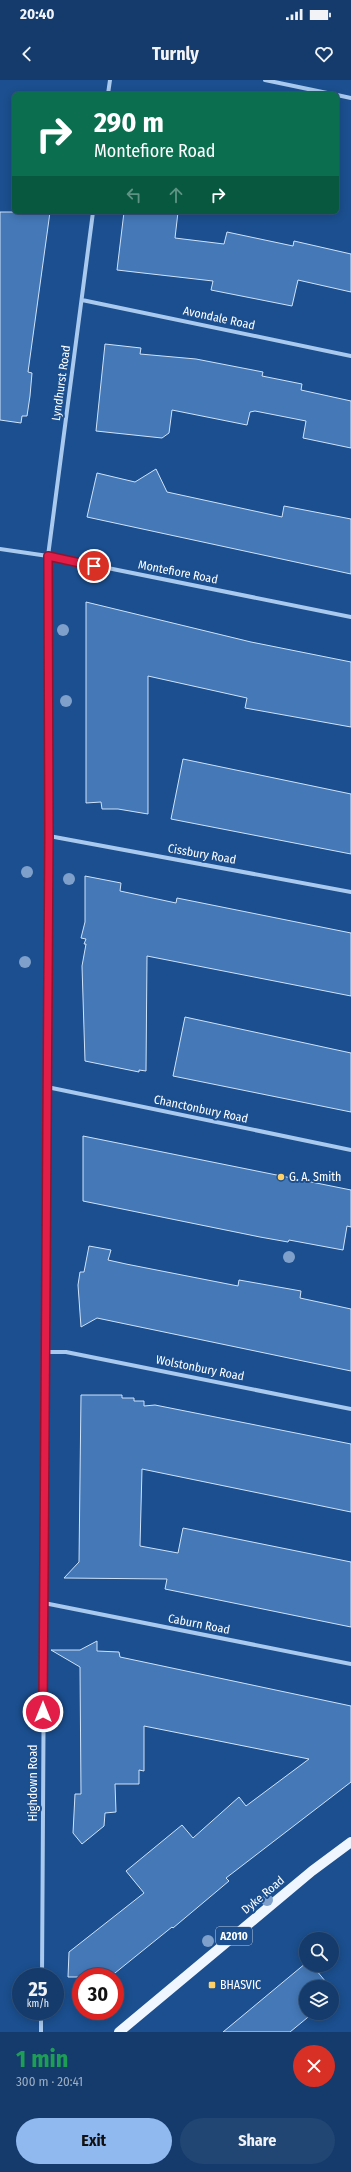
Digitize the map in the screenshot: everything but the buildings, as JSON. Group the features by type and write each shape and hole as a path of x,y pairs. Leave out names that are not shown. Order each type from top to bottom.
{"main road":[{"name":"Dyke Road","path":"119,2032 312,1871 351,1842"}],"street":[{"path":"108,92 110,80"},
{"path":"265,80 322,92"},
{"path":"339,95 351,98"},
{"name":"Lyndhurst Road","path":"48,556 93,214"},
{"name":"Avondale Road","path":"82,300 351,356"},
{"name":"Montefiore Road","path":"0,549 48,556 351,617"},
{"name":"Highdown Road","path":"42,1968 46,1087 49,836 48,556"},
{"name":"Cissbury Road","path":"49,836 351,892"},
{"name":"Chanctonbury Road","path":"46,1087 351,1150"},
{"name":"Wolstonbury Road","path":"45,1352 66,1352 351,1408"},
{"name":"Caburn Road","path":"44,1603 351,1664"},
{"path":"41,2020 41,2032"}],"place":[{"name":"G. A. Smith","path":"281,1177"},
{"name":"BHASVIC","path":"212,1985"}],"route":[{"path":"43,1712 46,1087 49,836 48,556 94,566"}]}
